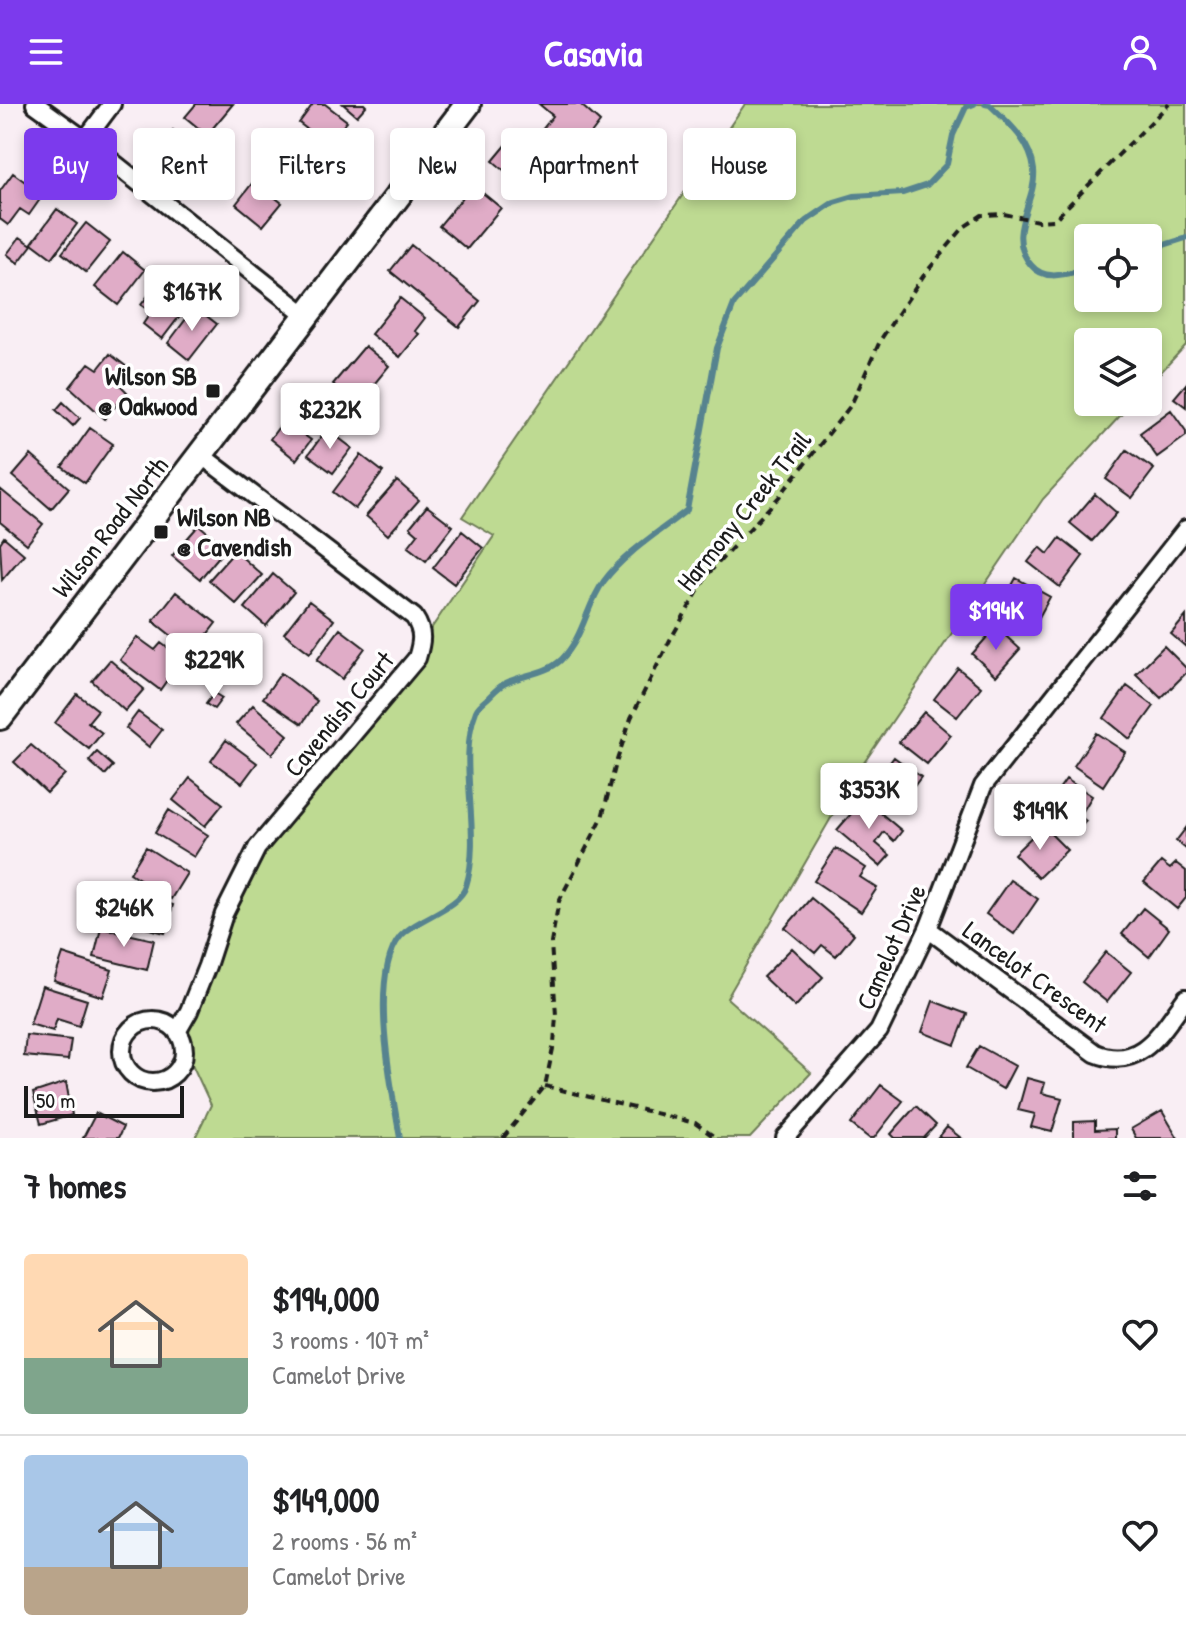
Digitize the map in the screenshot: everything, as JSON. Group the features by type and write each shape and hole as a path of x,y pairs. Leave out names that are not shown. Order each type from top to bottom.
{"main road":[{"name":"Wilson Road North","path":"0,717 468,104"}],"street":[{"path":"35,104 68,128"},
{"path":"94,128 112,104"},
{"path":"117,165 307,316"},
{"name":"Cavendish Court","path":"177,1032 198,988 224,914 257,848 417,658 422,642 421,627 414,617 201,455"},
{"name":"Camelot Drive","path":"787,1137 879,1031 928,929 983,786 1186,529"},
{"name":"Lancelot Crescent","path":"928,929 1095,1053 1111,1059 1127,1057 1145,1049 1186,998"}],"path":[{"name":"Harmony Creek Trail","path":"545,1086 554,1044 556,1015 551,943 559,901 602,818 631,718 708,574 779,497 851,405 881,339 924,275 964,227 982,215 1004,214 1038,221 1054,220 1169,104"},
{"path":"503,1138 545,1086 695,1123 716,1138"}],"green space":[{"path":"745,104 1186,104 1186,345 1162,371 1162,328 1074,328 1074,416 1120,416 1043,499 857,773 727,998 811,1073 750,1138 195,1138 211,1105 177,1032 257,848 422,642 494,536 462,517 683,194 683,200 796,200 796,128 729,128"}],"building":[{"path":"196,104 233,104 213,128 198,128 185,117"},
{"path":"313,104 325,104 347,121 341,128 306,128 299,123"},
{"path":"343,104 364,104 366,106 357,116"},
{"path":"539,104 580,104 600,122 596,128 543,128 553,116"},
{"path":"501,151 501,168 493,161"},
{"path":"13,173 24,181 24,200 40,200 29,215 20,209 8,225 0,219 0,191"},
{"path":"251,185 251,200 278,200 282,203 263,226 236,204"},
{"path":"485,195 501,208 467,249 439,226 461,200 485,200"},
{"path":"57,209 77,224 52,258 32,243"},
{"path":"86,223 110,242 86,272 62,253"},
{"path":"20,237 32,245 18,263 7,254"},
{"path":"411,245 480,301 459,327 390,271"},
{"path":"123,252 145,270 118,305 95,287"},
{"path":"158,282 188,305 162,339 143,324 151,312 141,305"},
{"path":"400,298 425,318 415,331 419,334 400,357 371,334"},
{"path":"195,307 217,324 189,360 168,343"},
{"path":"365,346 389,366 357,405 333,384"},
{"path":"110,354 132,371 120,385 127,392 105,419 70,387 89,363 98,369"},
{"path":"1186,384 1186,407 1174,398"},
{"path":"63,402 80,418 73,426 56,410"},
{"path":"292,409 308,421 300,432 311,440 296,460 270,439"},
{"path":"1171,410 1186,431 1186,436 1157,457 1140,433"},
{"path":"90,428 113,444 85,483 62,467"},
{"path":"327,429 352,448 333,473 308,455"},
{"path":"1127,450 1154,469 1132,498 1106,479"},
{"path":"31,455 69,488 51,509 13,476"},
{"path":"361,455 383,472 355,509 333,492"},
{"path":"397,481 419,500 388,535 366,516"},
{"path":"0,489 43,524 27,544 0,522"},
{"path":"1095,494 1117,513 1092,541 1070,523"},
{"path":"427,506 453,526 426,561 408,547 418,534 410,527"},
{"path":"199,525 226,548 200,579 172,556"},
{"path":"462,531 483,548 454,584 433,568"},
{"path":"4,537 24,554 2,580 0,543"},
{"path":"1060,538 1083,556 1060,587 1028,562 1040,547 1048,554"},
{"path":"235,551 262,575 236,604 209,580"},
{"path":"273,574 294,592 266,626 245,608"},
{"path":"1016,578 1050,597 1031,632 1002,616 1014,594 1009,591"},
{"path":"176,592 216,623 193,653 153,621"},
{"path":"309,601 334,620 310,653 284,633"},
{"path":"1186,616 1186,647 1171,634"},
{"path":"996,627 1020,649 996,676 972,654"},
{"path":"340,629 365,648 342,679 317,660"},
{"path":"137,637 155,650 161,643 182,659 160,690 120,660"},
{"path":"1164,646 1186,668 1186,673 1161,698 1136,674"},
{"path":"110,660 144,689 125,711 92,681"},
{"path":"958,668 981,687 957,717 934,699"},
{"path":"281,673 317,701 302,724 263,698"},
{"path":"1127,686 1154,706 1130,739 1104,718"},
{"path":"214,693 222,698 214,709 206,704"},
{"path":"77,694 98,710 88,722 102,733 89,749 55,723"},
{"path":"253,705 288,735 272,754 236,724"},
{"path":"138,712 162,730 149,747 126,728"},
{"path":"924,712 951,735 927,764 899,742"},
{"path":"1096,733 1125,752 1103,786 1074,766"},
{"path":"226,740 257,763 242,783 211,761"},
{"path":"31,745 65,774 47,793 14,762"},
{"path":"97,752 113,766 105,775 89,761"},
{"path":"894,757 921,777 897,809 871,788"},
{"path":"190,778 223,804 205,826 173,800"},
{"path":"1066,779 1092,796 1080,816 1086,821 1076,832 1045,809"},
{"path":"864,799 902,831 894,841 884,832 876,843 890,855 880,866 837,830"},
{"path":"169,810 208,835 194,857 155,833"},
{"path":"1043,826 1067,850 1038,878 1014,854"},
{"path":"1186,828 1186,849 1176,841"},
{"path":"146,847 187,873 171,899 130,873"},
{"path":"836,848 866,868 860,877 877,888 861,912 814,881"},
{"path":"1161,862 1170,869 1176,863 1186,871 1186,898 1177,909 1144,882"},
{"path":"1010,880 1038,899 1014,934 986,914"},
{"path":"123,892 173,905 165,933 115,920"},
{"path":"811,898 854,934 836,956 822,945 815,953 785,928"},
{"path":"1143,908 1169,929 1149,957 1122,934"},
{"path":"101,928 154,940 147,970 94,957"},
{"path":"792,948 823,977 795,1007 763,977"},
{"path":"1106,952 1131,972 1107,1002 1082,982"},
{"path":"63,954 112,970 103,997 54,981"},
{"path":"42,986 87,1000 79,1026 57,1019 53,1031 30,1024"},
{"path":"933,1001 967,1014 955,1045 922,1032"},
{"path":"26,1035 71,1040 68,1060 24,1056"},
{"path":"979,1046 1015,1066 1003,1089 966,1068"},
{"path":"1027,1078 1045,1083 1042,1093 1062,1098 1052,1132 1031,1127 1035,1114 1018,1110"},
{"path":"66,1082 72,1115 41,1124 33,1093"},
{"path":"881,1085 903,1101 874,1138 869,1138 851,1124"},
{"path":"916,1106 936,1125 924,1138 895,1138 891,1134"},
{"path":"1162,1111 1178,1138 1136,1138 1131,1129"},
{"path":"96,1113 123,1127 118,1138 83,1138"},
{"path":"1095,1121 1095,1130 1115,1129 1115,1138 1074,1138 1074,1122"},
{"path":"947,1127 961,1138 938,1138"}],"waterway":[{"path":"400,1138 385,1034 385,978 390,955 400,937 455,901 466,886 472,843 468,752 477,709 503,684 549,668 561,660 575,641 598,590 612,571 687,510 717,348 734,304 806,221 834,202 854,196 903,193 927,185 947,164 953,135 966,107 974,104"},
{"path":"985,104 990,105 1018,134 1032,160 1034,182 1021,229 1020,241 1024,253 1031,265 1043,274 1074,272"},
{"path":"1162,246 1186,238"}],"place":[{"name":"Wilson SB @ Oakwood","path":"213,391"},
{"name":"Wilson NB @ Cavendish","path":"161,532"}]}
